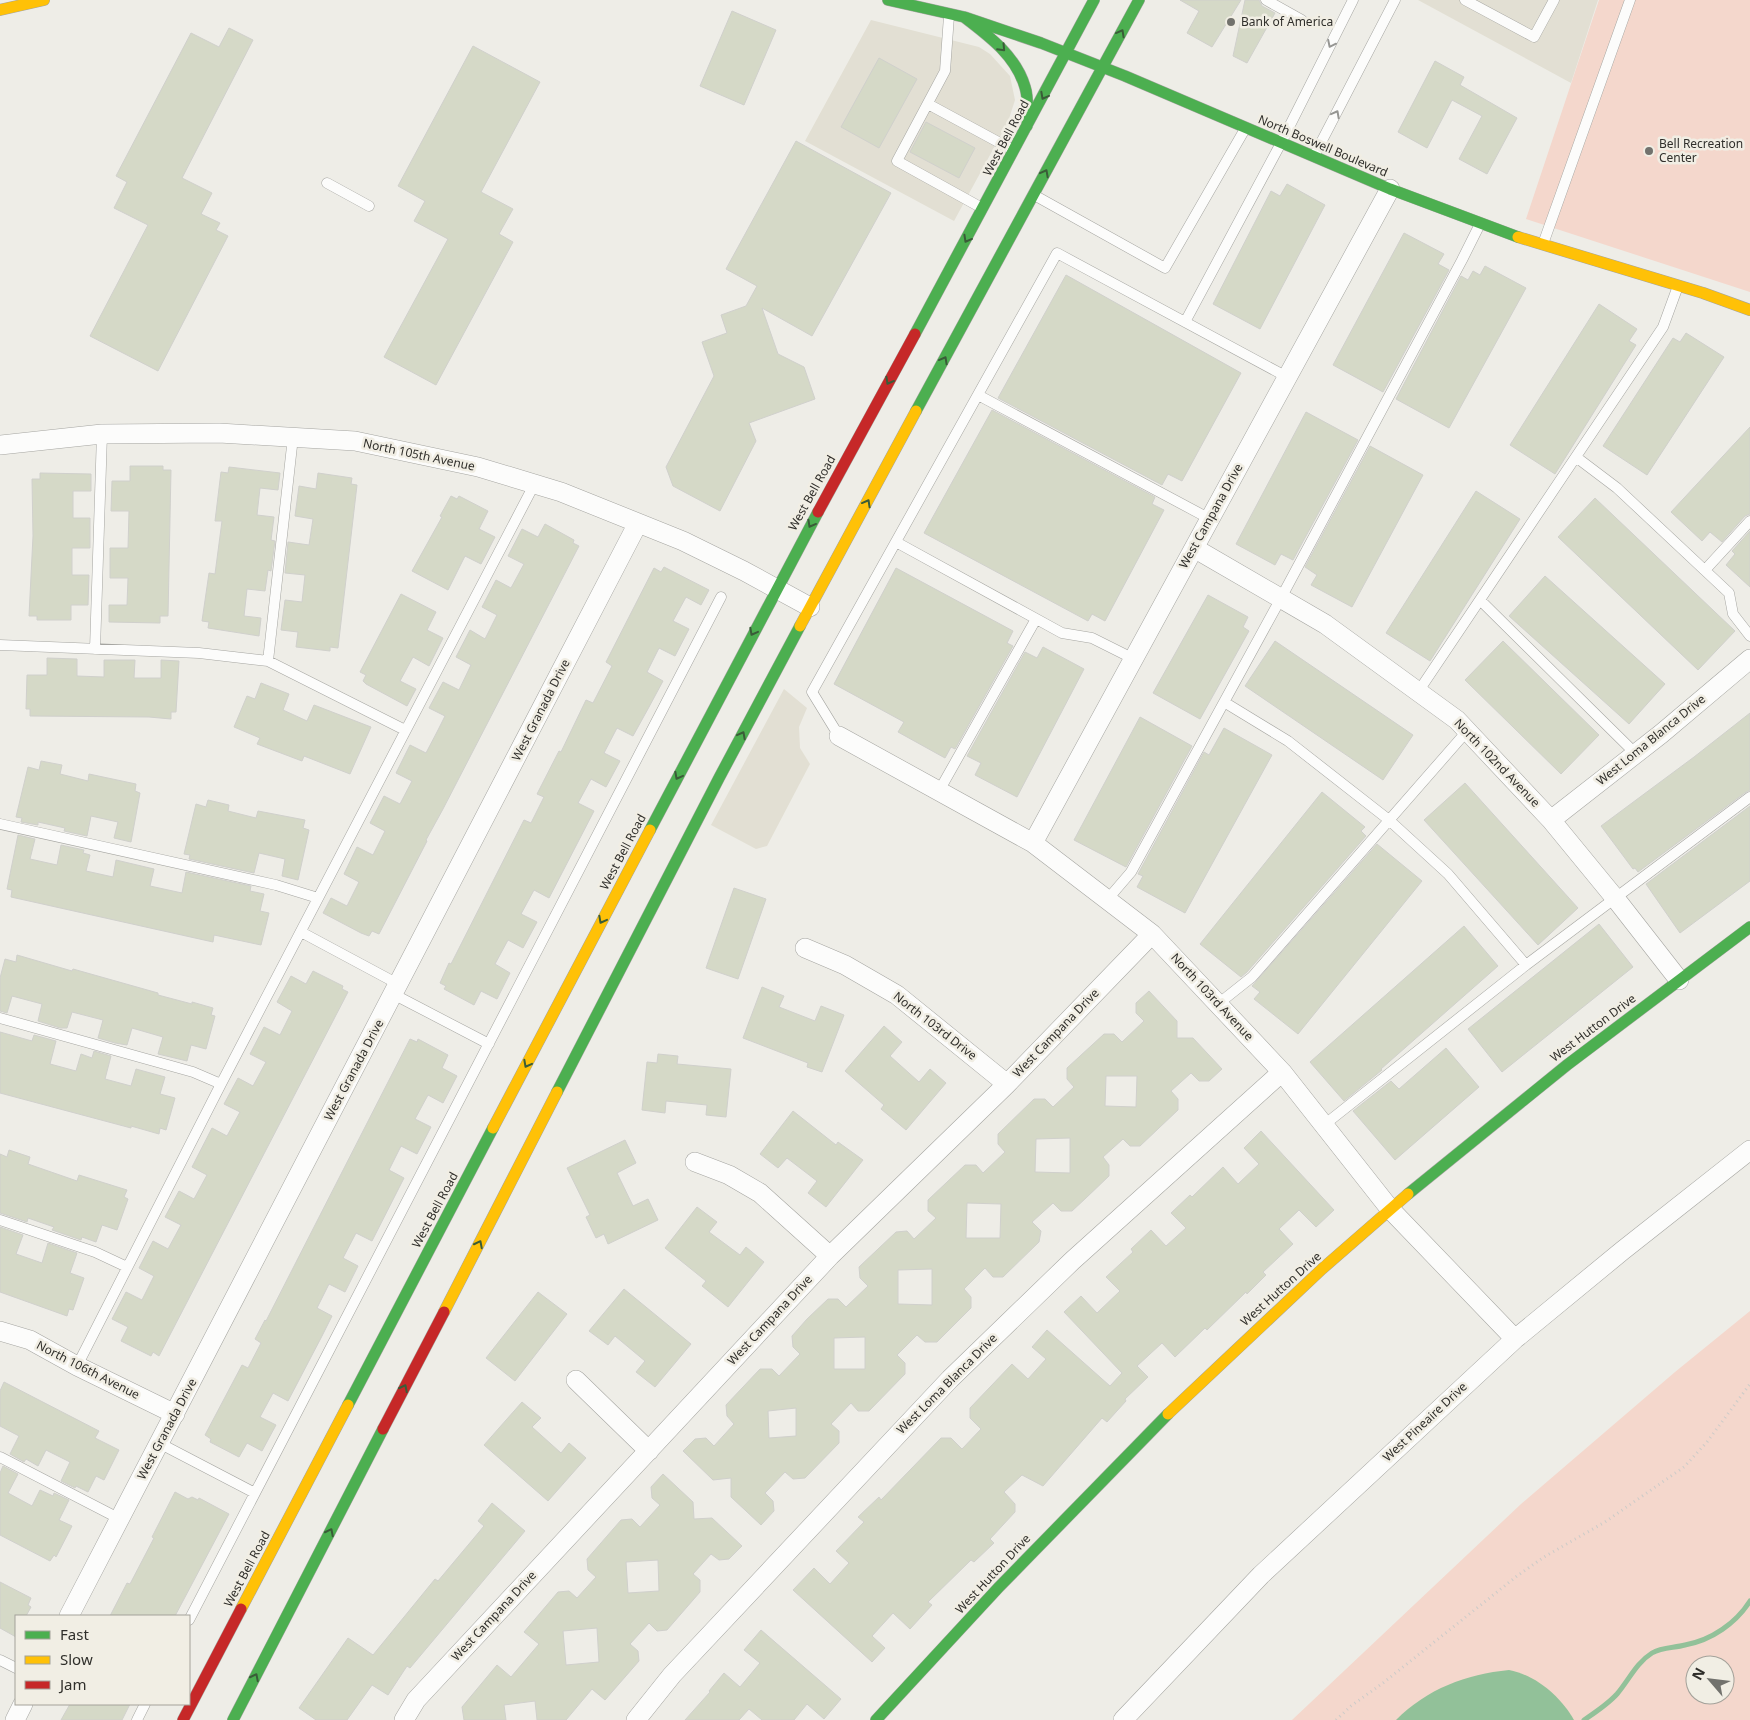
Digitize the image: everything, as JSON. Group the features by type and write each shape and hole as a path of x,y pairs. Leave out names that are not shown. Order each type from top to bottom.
{"main road":[{"path":"0,10 44,0"},
{"name":"North Boswell Boulevard","path":"888,0 964,17 1067,53 1390,189 1480,223 1543,245 1678,285 1750,310"},
{"name":"West Bell Road","path":"183,1720 776,589 983,209 1094,0"},
{"path":"233,1720 719,778 1139,0"},
{"path":"964,17 998,44 1020,73 1025,88 1026,128"},
{"name":"West Hutton Drive","path":"876,1720 1086,1496 1208,1374 1390,1209 1542,1084 1750,927"}],"street":[{"name":"West Campana Drive","path":"1033,843 1390,189"},
{"name":"North 105th Avenue","path":"0,445 102,434 227,433 355,441 478,467 561,492 683,541 810,607"},
{"name":"West Granada Drive","path":"70,1615 638,523"},
{"name":"North 102nd Avenue","path":"1194,548 1324,624 1457,720 1551,820 1615,898 1678,980"},
{"name":"West Loma Blanca Drive","path":"1551,820 1636,754 1750,659"},
{"name":"North 103rd Avenue","path":"839,736 1033,843 1152,934 1282,1072 1390,1209 1515,1339"},
{"name":"West Campana Drive","path":"404,1720 416,1700 830,1256 1007,1084 1152,934"},
{"name":"North 103rd Drive","path":"805,948 845,965 898,995 1007,1084"},
{"name":"West Loma Blanca Drive","path":"636,1720 672,1675 950,1379 1072,1261 1282,1072"},
{"name":"West Pineaire Drive","path":"1123,1720 1261,1575 1515,1339 1622,1251 1750,1150"},
{"path":"695,1162 728,1175 760,1193 830,1256"},
{"name":"North 106th Avenue","path":"0,1331 30,1340 77,1366 175,1414"},
{"path":"576,1380 648,1451"},
{"path":"15,1720 22,1705"}],"lane":[{"path":"1266,0 1302,20"},
{"path":"1185,322 1282,143 1352,0"},
{"path":"1313,157 1395,0"},
{"path":"1465,0 1534,37 1554,0"},
{"path":"1543,245 1630,0"},
{"path":"949,13 946,71 897,161 983,209"},
{"path":"928,104 1014,151"},
{"path":"1034,195 1165,268 1246,128"},
{"path":"326,183 369,206"},
{"path":"1107,900 1131,872 1281,598 1480,223"},
{"path":"839,736 812,692 1057,253 1287,377"},
{"path":"1418,692 1663,327 1678,285"},
{"path":"978,395 1210,519"},
{"path":"95,648 102,434"},
{"path":"268,661 293,437"},
{"path":"1576,457 1617,488 1729,593 1733,614 1750,636"},
{"path":"77,1366 221,1084 535,484"},
{"path":"1705,570 1750,521"},
{"path":"896,542 1062,633 1092,638 1134,658"},
{"path":"190,1618 721,597"},
{"path":"1480,600 1636,754"},
{"path":"939,791 1036,619"},
{"path":"0,644 199,653 268,661 406,730"},
{"path":"1224,702 1288,742 1389,820 1448,874 1526,966"},
{"path":"1218,1004 1252,978 1468,730"},
{"path":"1324,1125 1526,966 1750,797"},
{"path":"0,824 276,885 318,898"},
{"path":"301,932 489,1044"},
{"path":"0,1018 194,1072 221,1084"},
{"path":"0,1220 95,1252 127,1267"},
{"path":"159,1444 255,1493"},
{"path":"0,1457 120,1519"},
{"path":"0,1660 15,1668"},
{"path":"137,1720 144,1705"}],"path":[{"path":"1336,1720 1351,1706 1383,1683 1486,1599 1530,1566 1605,1522 1673,1476 1707,1442 1750,1384"}],"shaded area":[{"path":"1418,0 1598,0 1571,83"},
{"name":"Bell Recreation Center","path":"1599,0 1750,0 1750,292 1526,219"},
{"path":"871,20 979,47 990,54 1010,76 1015,100 1008,122 954,221 805,141"},
{"path":"784,689 807,708 799,727 800,748 810,764 767,846 756,849 711,825"},
{"path":"1750,1311 1750,1720 1292,1720 1521,1504 1675,1372"},
{"path":"1509,1670 1529,1677 1547,1688 1569,1711 1574,1720 1396,1720 1421,1700 1448,1685 1478,1675"}],"building":[{"path":"1180,0 1241,0 1212,47 1187,33 1199,11"},
{"path":"1245,0 1259,0 1262,6 1275,13 1247,63 1233,56"},
{"path":"732,11 776,30 744,105 700,86"},
{"path":"229,28 253,40 182,178 212,193 201,214 220,223 216,230 228,236 158,371 90,336 148,225 114,208 127,182 116,176 191,33 219,47"},
{"path":"473,46 540,82 481,192 513,209 499,234 513,242 436,385 384,357 448,239 414,221 425,201 398,186"},
{"path":"879,58 917,79 879,148 841,127"},
{"path":"1435,61 1464,77 1460,85 1517,118 1487,174 1459,159 1482,116 1452,100 1427,148 1398,132"},
{"path":"926,122 975,148 959,178 910,152"},
{"path":"796,141 891,193 812,336 762,308 778,354 804,367 815,399 749,423 756,441 720,511 673,486 666,467 714,376 702,342 727,333 721,315 746,306 757,286 726,269"},
{"path":"1287,184 1325,205 1260,329 1213,304 1271,191 1280,196"},
{"path":"1404,233 1444,254 1438,264 1449,270 1383,392 1333,365"},
{"path":"1485,266 1526,288 1449,428 1396,399 1461,276 1468,280 1473,271 1480,275"},
{"path":"1066,275 1241,373 1182,481 1168,474 1162,485 998,398"},
{"path":"1599,304 1637,329 1629,341 1636,345 1555,474 1510,445"},
{"path":"1686,333 1724,357 1647,475 1603,446 1673,338 1680,342"},
{"path":"992,410 1155,497 1152,504 1164,510 1105,621 1092,614 1088,621 924,533"},
{"path":"1306,412 1358,440 1293,560 1281,554 1275,565 1236,544"},
{"path":"1750,427 1750,514 1745,516 1722,542 1710,532 1702,541 1671,512"},
{"path":"1370,446 1423,475 1352,607 1311,585 1317,575 1305,567"},
{"path":"130,466 163,466 163,470 171,470 168,616 160,616 160,623 109,622 109,605 127,605 128,578 110,578 110,548 128,548 129,511 111,511 112,481 130,481"},
{"path":"229,467 280,473 278,490 260,488 257,515 274,517 271,540 275,541 271,571 268,570 265,591 247,589 244,616 261,618 259,636 208,628 209,622 202,621 209,573 215,574 222,521 215,521 221,472 228,473"},
{"path":"40,473 91,474 91,491 73,491 73,518 90,518 90,548 72,548 72,575 89,575 88,605 71,605 71,620 37,620 37,616 29,616 33,536 32,479 40,479"},
{"path":"318,473 352,478 351,484 357,485 338,648 330,647 330,651 296,647 298,632 281,630 285,600 302,602 305,575 285,573 288,542 309,545 313,519 295,516 299,486 316,489"},
{"path":"1476,491 1520,519 1430,661 1386,633"},
{"path":"451,496 457,499 459,496 488,511 479,529 495,537 481,564 465,556 448,590 412,571 442,517 440,516"},
{"path":"1595,498 1735,631 1698,670 1558,537"},
{"path":"545,524 574,540 573,543 579,546 379,934 372,931 369,936 361,933 323,913 331,898 347,906 359,882 344,874 357,847 373,855 385,831 370,823 384,796 400,804 412,781 396,773 410,745 426,753 438,730 445,716 429,708 443,682 459,690 471,665 456,657 470,630 485,639 497,615 482,607 496,580 511,588 524,564 508,556 522,529 538,537"},
{"path":"1750,531 1750,587 1726,565 1735,554 1732,551"},
{"path":"664,567 709,590 701,605 686,597 673,621 689,629 675,656 659,648 647,672 663,681 633,736 617,728 604,753 620,761 606,787 591,779 578,803 594,811 549,898 534,890 521,914 537,922 523,948 508,940 495,964 510,973 497,999 481,991 474,1005 444,989 446,986 440,983 524,820 531,823 544,797 537,794 559,751 561,752 586,700 593,703 612,666 606,662 654,568 661,572"},
{"path":"896,568 1013,631 1007,643 1013,646 955,749 951,747 945,758 898,732 904,722 834,684"},
{"path":"1545,576 1665,684 1629,724 1509,616"},
{"path":"401,594 436,612 427,630 443,638 429,666 413,657 400,681 416,689 407,706 366,684 363,681 366,675 360,672"},
{"path":"1208,595 1248,617 1243,627 1249,631 1200,719 1153,693"},
{"path":"1275,641 1413,735 1383,780 1245,686"},
{"path":"1503,641 1599,735 1561,774 1465,680"},
{"path":"1043,647 1084,669 1017,797 975,775 981,763 967,756 1025,652 1037,658"},
{"path":"47,658 77,659 77,676 104,677 104,660 135,660 134,678 161,678 161,660 179,661 176,712 171,712 171,719 149,717 30,716 30,709 26,709 27,675 47,675"},
{"path":"261,683 289,694 283,710 307,721 314,705 371,727 350,774 304,756 302,761 257,744 260,738 234,727 247,696 255,699"},
{"path":"1750,713 1750,790 1638,872 1635,868 1633,869 1601,826"},
{"path":"1140,717 1192,746 1126,867 1074,840"},
{"path":"1224,728 1272,755 1185,913 1137,887 1143,876 1138,874 1204,752 1209,755"},
{"path":"41,761 62,765 60,774 88,781 89,774 136,784 135,791 140,793 131,842 114,838 118,822 91,816 87,836 64,831 65,828 38,822 38,825 21,822 22,818 16,817 28,767 39,770"},
{"path":"1465,783 1578,908 1538,945 1424,820"},
{"path":"1322,792 1365,827 1361,831 1366,836 1241,977 1200,944"},
{"path":"208,800 229,805 228,811 256,818 258,811 305,820 303,828 309,830 298,880 282,876 285,859 259,853 254,873 189,859 190,855 184,854 196,804 206,807"},
{"path":"1750,806 1750,881 1680,933 1646,884"},
{"path":"18,835 35,839 30,859 57,865 61,845 84,850 83,853 90,855 86,871 113,877 116,860 154,869 150,886 182,893 186,872 251,886 250,891 264,894 260,911 269,913 261,945 214,935 213,942 11,897 12,890 7,889"},
{"path":"1377,844 1422,881 1298,1034 1254,999 1260,992 1252,986"},
{"path":"734,888 766,899 738,979 706,968"},
{"path":"1599,924 1633,967 1502,1072 1468,1029"},
{"path":"1464,926 1498,966 1382,1070 1344,1101 1310,1062"},
{"path":"17,955 158,993 158,995 213,1008 211,1015 215,1016 206,1049 191,1045 187,1061 158,1054 163,1037 132,1028 127,1045 115,1043 98,1038 103,1020 72,1012 67,1028 60,1028 38,1021 42,1004 12,996 7,1013 0,1011 0,978 5,959 16,962"},
{"path":"313,971 343,986 342,989 348,992 159,1356 153,1352 151,1356 121,1341 128,1327 112,1319 126,1292 142,1300 154,1276 139,1268 153,1241 168,1249 181,1225 165,1217 179,1191 194,1199 207,1175 192,1167 212,1128 227,1136 240,1112 224,1104 238,1078 253,1086 266,1062 250,1054 264,1027 280,1035 292,1011 277,1002 291,976 306,984"},
{"path":"762,987 784,996 779,1007 815,1021 821,1006 844,1015 822,1072 807,1067 808,1063 743,1038"},
{"path":"1149,991 1177,1021 1177,1038 1193,1038 1222,1069 1209,1081 1199,1081 1191,1073 1171,1091 1178,1099 1178,1110 1140,1146 1130,1146 1123,1139 1103,1157 1109,1165 1109,1176 1072,1211 1061,1211 1053,1203 1032,1222 1041,1231 1039,1242 1003,1277 993,1277 985,1268 964,1289 971,1297 971,1308 937,1342 925,1342 917,1335 897,1355 905,1363 905,1374 869,1411 858,1411 851,1403 831,1424 839,1431 839,1443 805,1478 793,1479 785,1472 765,1493 773,1501 774,1511 761,1525 731,1497 731,1478 713,1480 683,1451 695,1439 706,1438 714,1446 734,1424 727,1416 726,1405 760,1369 772,1369 779,1376 800,1354 793,1347 792,1336 828,1299 838,1299 846,1307 868,1286 860,1278 859,1267 896,1232 907,1231 914,1239 936,1218 928,1211 928,1200 965,1165 976,1165 983,1173 1005,1152 998,1144 998,1134 1034,1099 1045,1099 1053,1107 1074,1087 1067,1079 1067,1068 1104,1034 1114,1034 1122,1042 1144,1021 1136,1013 1136,1003","holes":["1106,1076 1137,1076 1136,1107 1105,1106","1070,1138 1070,1173 1035,1172 1036,1139","967,1203 1001,1204 1000,1238 966,1238","932,1269 932,1305 898,1304 898,1270","865,1337 865,1369 834,1369 834,1338","796,1408 796,1436 769,1438 768,1411"]},
{"path":"884,1026 902,1042 890,1056 919,1082 930,1069 946,1083 906,1130 881,1109 884,1105 845,1071"},
{"path":"0,1032 32,1041 34,1035 56,1041 50,1064 76,1071 81,1054 92,1058 94,1051 111,1056 105,1079 131,1086 136,1069 165,1077 160,1094 175,1098 166,1130 160,1128 159,1134 131,1126 131,1128 0,1093"},
{"path":"410,1039 417,1042 418,1039 448,1055 442,1068 457,1076 443,1103 428,1095 415,1119 431,1127 417,1154 401,1146 389,1170 404,1178 372,1241 356,1233 343,1258 358,1266 345,1292 329,1284 317,1308 332,1316 288,1401 273,1393 260,1417 276,1425 262,1451 247,1443 239,1457 210,1442 211,1439 205,1435 242,1365 248,1368 261,1343 255,1339 266,1321"},
{"path":"1446,1048 1479,1087 1395,1160 1353,1111 1391,1081 1399,1089"},
{"path":"658,1054 678,1056 677,1064 731,1069 726,1117 706,1115 707,1105 666,1101 665,1113 642,1110 647,1062 657,1063"},
{"path":"793,1111 836,1145 838,1142 863,1160 826,1207 808,1193 817,1181 787,1158 778,1168 760,1154"},
{"path":"1261,1131 1334,1210 1316,1227 1299,1210 1279,1229 1293,1244 1263,1272 1266,1275 1247,1294 1246,1292 1207,1330 1205,1328 1175,1357 1162,1343 1137,1366 1148,1377 1125,1399 1126,1401 1107,1422 1102,1418 1043,1486 1022,1475 1004,1492 1015,1504 1015,1512 990,1539 994,1543 974,1562 971,1560 928,1602 932,1605 910,1629 893,1613 872,1636 885,1648 872,1662 793,1590 814,1568 830,1584 849,1563 836,1551 864,1522 858,1517 879,1497 881,1500 941,1438 951,1438 962,1449 981,1429 970,1418 970,1408 1012,1364 1028,1379 1046,1359 1032,1347 1047,1330 1110,1386 1122,1373 1064,1312 1081,1296 1097,1313 1120,1291 1106,1277 1133,1252 1131,1249 1151,1230 1166,1246 1186,1228 1171,1213 1190,1195 1192,1197 1223,1167 1238,1184 1259,1164 1244,1148"},
{"path":"625,1140 636,1163 617,1173 633,1206 648,1199 658,1220 608,1244 604,1234 596,1238 586,1217 590,1215 567,1168"},
{"path":"9,1150 30,1157 28,1164 77,1181 79,1175 127,1190 124,1197 128,1199 117,1230 102,1225 96,1242 82,1237 81,1240 52,1230 54,1227 28,1218 27,1222 0,1213 0,1154 7,1157"},
{"path":"697,1207 717,1222 709,1232 740,1255 746,1247 764,1262 728,1307 702,1286 706,1281 665,1248"},
{"path":"0,1227 23,1235 16,1254 42,1263 48,1243 77,1253 70,1273 84,1278 73,1310 69,1309 67,1316 0,1292"},
{"path":"624,1289 691,1344 655,1387 636,1372 645,1361 615,1336 608,1345 589,1331"},
{"path":"538,1292 567,1314 515,1381 486,1358"},
{"path":"4,1382 99,1431 95,1438 119,1450 104,1480 96,1476 88,1492 61,1481 70,1462 46,1450 38,1466 26,1459 24,1462 10,1454 19,1436 0,1426 0,1391"},
{"path":"522,1402 541,1418 532,1427 561,1453 569,1443 586,1458 548,1501 484,1445"},
{"path":"3,1466 18,1474 8,1493 32,1506 40,1490 53,1496 54,1493 69,1500 59,1520 72,1526 56,1557 54,1555 50,1561 0,1535 0,1473"},
{"path":"663,1474 693,1502 694,1519 712,1518 742,1546 729,1559 719,1560 711,1554 693,1574 700,1580 700,1592 667,1630 657,1631 649,1623 630,1644 638,1651 639,1661 605,1700 592,1689 566,1720 537,1720 535,1701 504,1705 506,1720 464,1720 462,1707 497,1665 511,1677 539,1644 524,1632 558,1592 569,1591 577,1598 596,1577 588,1570 587,1559 621,1520 632,1519 640,1527 660,1505 652,1498 651,1487","holes":["658,1560 659,1591 628,1593 626,1562","597,1628 599,1662 566,1665 563,1631"]},
{"path":"175,1492 188,1499 192,1497 198,1500 199,1498 229,1514 176,1615 111,1615 127,1583 130,1584 154,1538 152,1537"},
{"path":"492,1503 525,1531 410,1668 407,1666 388,1695 372,1685 347,1720 316,1720 299,1708 348,1638 373,1655 435,1579 438,1581 484,1526 478,1521"},
{"path":"0,1582 31,1598 28,1605 31,1607 27,1615 15,1615 15,1636 0,1628"},
{"path":"761,1630 841,1699 824,1719 807,1704 794,1720 762,1720 749,1709 739,1720 685,1720 724,1673 740,1687 760,1663 744,1650"},
{"path":"69,1705 130,1705 122,1720 61,1720"}],"waterway":[{"path":"1584,1720 1613,1698 1646,1657 1656,1651 1695,1643 1714,1635 1738,1616 1750,1601"}],"traffic: fast":[{"path":"888,0 964,17 1041,43 1125,76 1390,189 1518,237"},
{"path":"915,334 1094,0"},
{"path":"916,411 1139,0"},
{"path":"964,17 992,39 1008,56 1021,76 1026,92 1027,126"},
{"path":"650,830 818,512"},
{"path":"557,1092 719,778 800,626"},
{"path":"1408,1194 1567,1065 1750,927"},
{"path":"348,1405 493,1128"},
{"path":"876,1720 999,1587 1168,1414"},
{"path":"233,1720 383,1429"}],"traffic: slow":[{"path":"0,10 44,0"},
{"path":"1518,237 1703,293 1750,310"},
{"path":"800,626 916,411"},
{"path":"493,1128 650,830"},
{"path":"444,1312 557,1092"},
{"path":"1168,1414 1322,1269 1408,1194"},
{"path":"241,1609 348,1405"}],"traffic: jam":[{"path":"818,512 915,334"},
{"path":"383,1429 444,1312"},
{"path":"183,1720 241,1609"}],"place":[{"name":"Bank of America","path":"1231,22"},
{"name":"Bell Recreation Center","path":"1649,151"}]}
